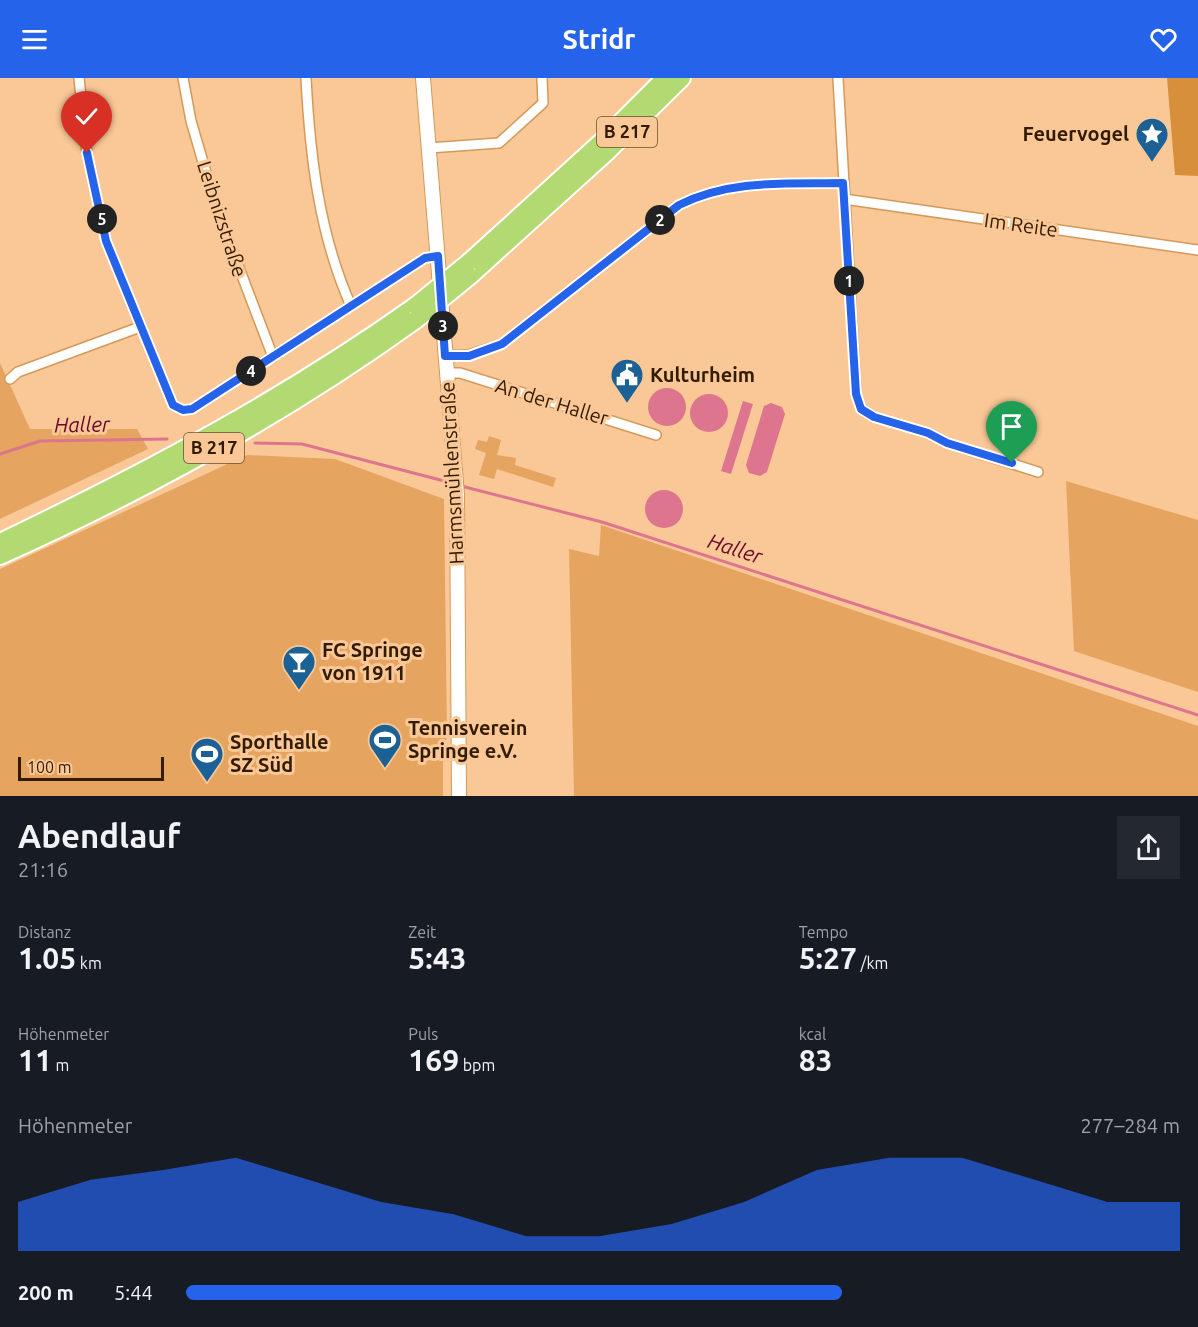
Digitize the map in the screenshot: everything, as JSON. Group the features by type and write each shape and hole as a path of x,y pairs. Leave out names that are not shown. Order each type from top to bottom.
{"highway":[{"name":"B 217","path":"470,269 665,78"},
{"name":"B 217","path":"0,555 86,515 263,420 333,378 470,269 607,152 682,78"},
{"name":"B 217","path":"0,542 82,503 258,409 415,313"}],"street":[{"path":"79,78 87,153 106,241 173,405 183,410 192,409 425,258 438,256"},
{"name":"Leibnizstraße","path":"183,78 191,121 217,210 273,357"},
{"path":"306,78 314,178 322,218 351,306"},
{"name":"Harmsmühlenstraße","path":"423,78 456,471 459,796"},
{"path":"429,148 499,143 543,103 542,78"},
{"path":"838,78 856,394 861,409 874,417 928,433 947,443 1038,472"},
{"path":"445,356 469,356 502,344 679,205 698,195 744,185 843,183"},
{"name":"Im Reite","path":"844,199 1198,250"},
{"path":"10,379 18,372 140,327"},
{"name":"An der Haller","path":"447,373 460,373 656,435"}],"shaded area":[{"path":"1167,78 1198,78 1198,176 1175,175"},
{"path":"0,363 30,429 137,429 148,449 0,519"},
{"path":"667,388 674,389 680,394 685,400 685,414 680,420 674,425 667,426 660,425 654,420 649,414 648,407 649,400 654,394 660,389"},
{"path":"709,394 722,400 728,413 722,426 709,432 696,426 690,413 696,400"},
{"path":"743,401 753,404 731,474 721,471"},
{"path":"771,403 782,407 785,414 767,472 760,476 749,473 746,465 764,406"},
{"path":"489,436 501,440 497,455 516,458 515,465 556,478 553,487 497,469 494,479 479,475 486,453 475,449 478,440 487,442"},
{"path":"247,455 335,459 444,499 447,737 443,752 443,796 0,796 0,569"},
{"path":"1066,481 1198,520 1198,692 1074,651"},
{"path":"664,490 671,491 677,496 682,502 682,516 677,522 671,527 664,528 657,527 651,522 646,516 645,509 646,502 651,496 657,491"},
{"path":"601,525 1198,726 1198,796 574,796 569,549 599,556"}],"waterway":[{"name":"Haller","path":"0,454 40,441 167,439"},
{"name":"Haller","path":"255,443 302,444 452,483"},
{"name":"Haller","path":"461,486 602,522 1198,715"}],"place":[{"name":"Feuervogel","path":"1152,163"},
{"name":"Kulturheim","path":"627,404"},
{"name":"FC Springe von 1911","path":"299,691"},
{"name":"Tennisverein Springe e.V.","path":"385,769"},
{"name":"Sporthalle SZ Süd","path":"207,783"}],"route":[{"path":"87,153 106,241 173,405 183,410 192,409 425,258 438,256 445,356 469,356 487,352 502,344 679,205 698,195 744,185 843,183 856,394 861,409 874,417 928,433 947,443 1012,463"}]}
